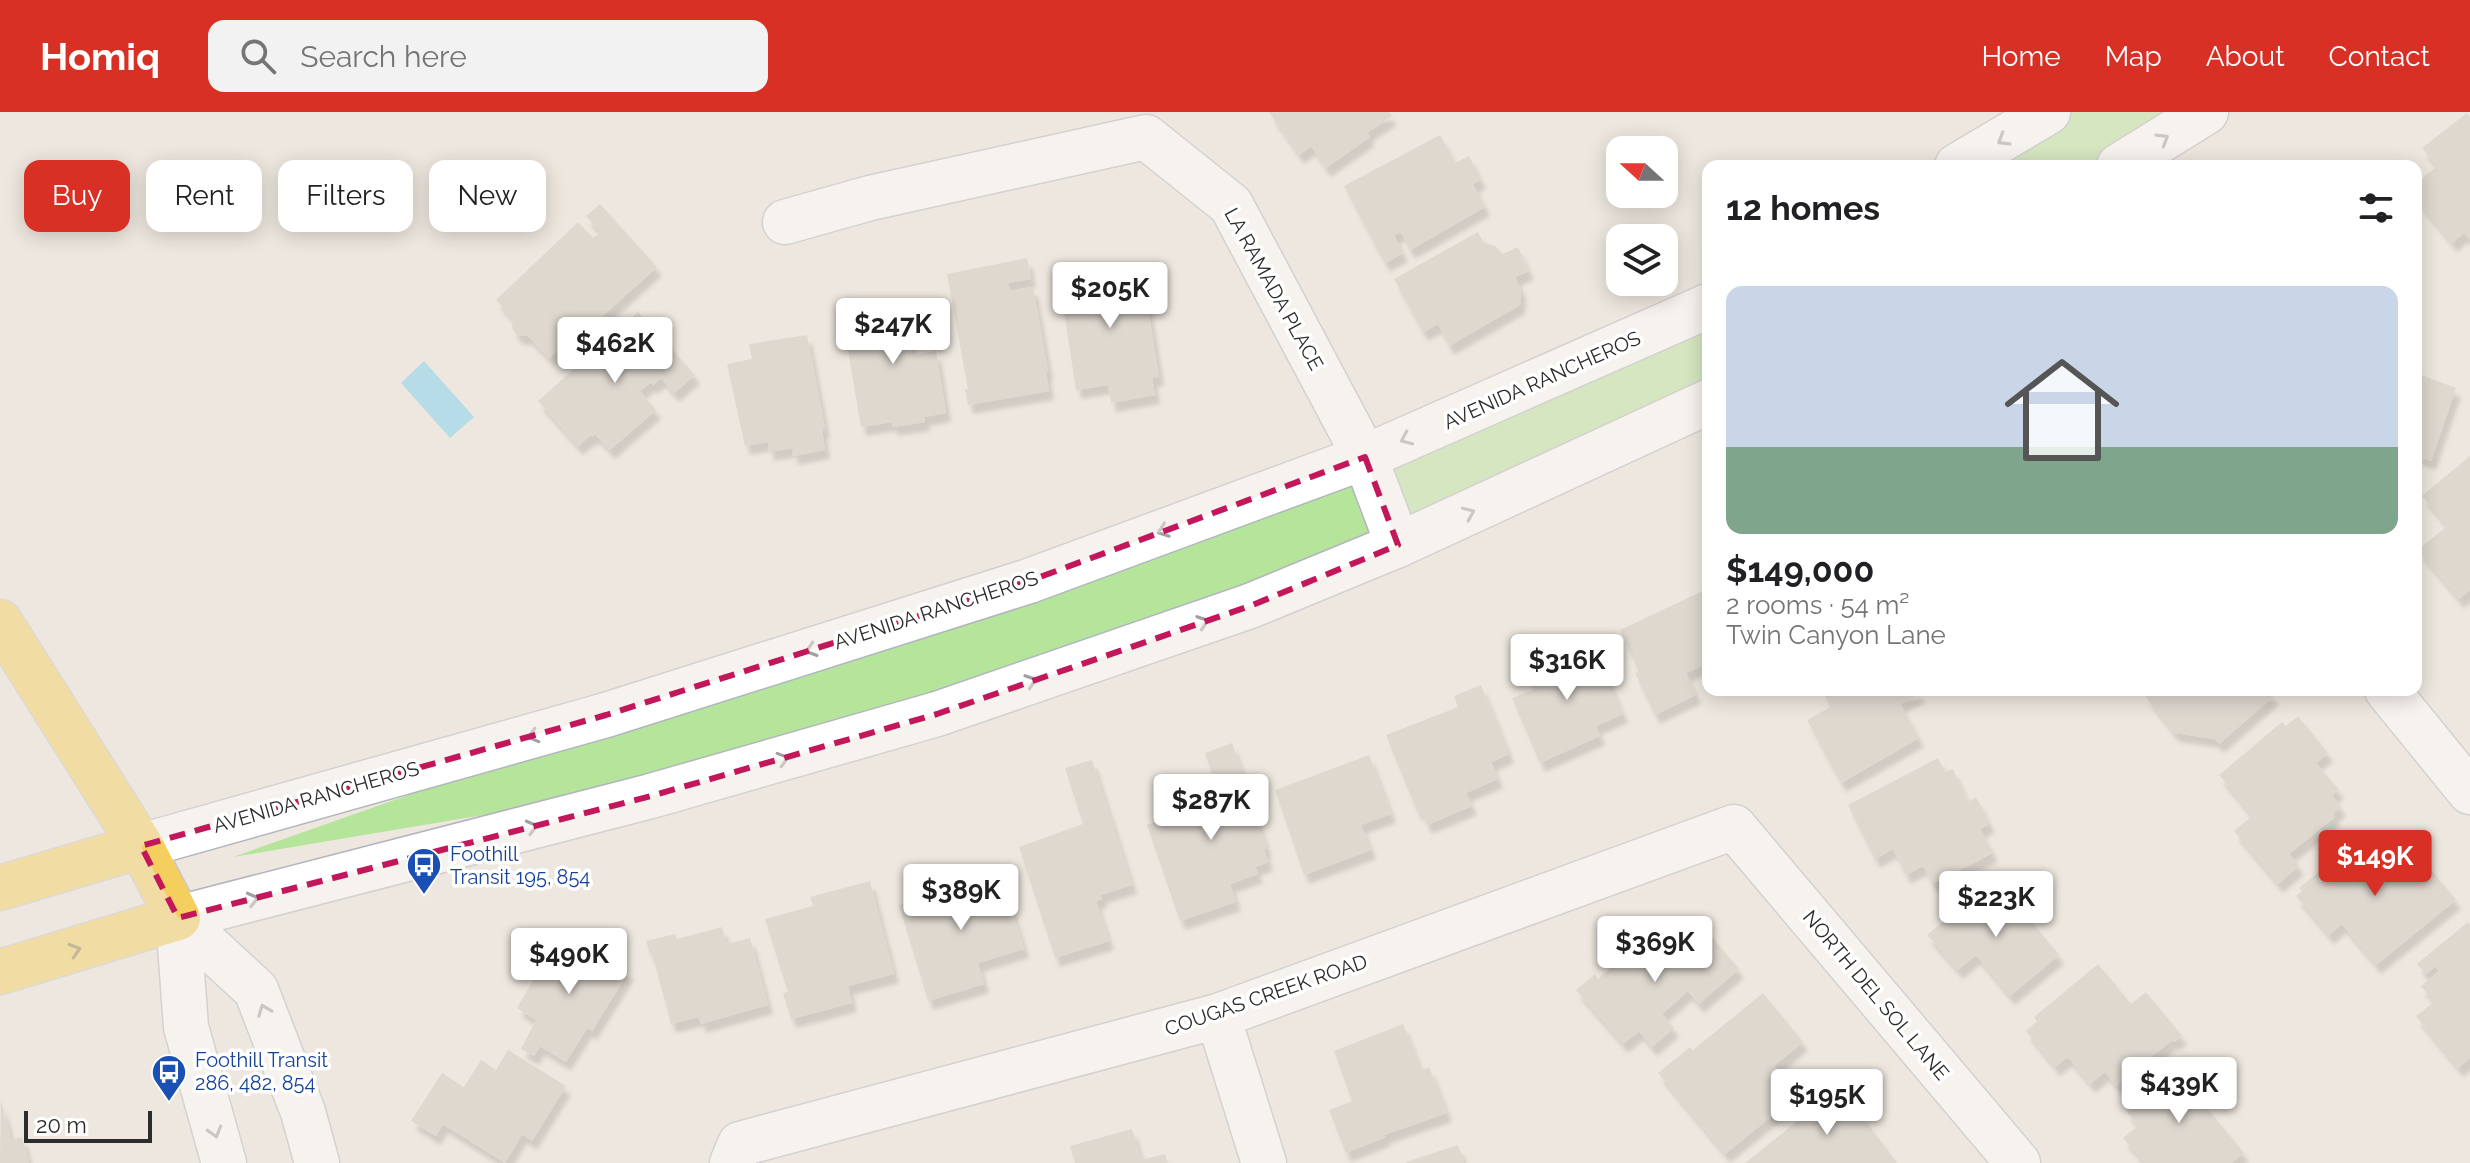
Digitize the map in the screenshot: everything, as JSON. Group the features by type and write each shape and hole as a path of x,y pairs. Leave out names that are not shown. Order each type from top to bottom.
{"main road":[{"path":"1967,160 2048,112"},
{"path":"2129,160 2206,112"},
{"name":"LA RAMADA PLACE","path":"785,222 870,198 1146,137 1231,205 1365,457 1398,545"},
{"name":"AVENIDA RANCHEROS","path":"141,846 577,724 1029,581 1365,457 1702,309"},
{"path":"0,972 178,918 651,796 937,714 1250,606 1398,545 1702,405"},
{"path":"0,622 141,846 178,918 256,990 303,1112 317,1163"},
{"path":"2391,696 2470,792"},
{"name":"COUGAS CREEK ROAD","path":"736,1154 1218,1016 1734,827"},
{"name":"NORTH DEL SOL LANE","path":"1734,827 2018,1163"},
{"path":"0,888 141,846"},
{"path":"178,918 186,1027 224,1163"},
{"path":"1218,1016 1264,1163"}],"highlighted area":[{"path":"1365,457 1398,545 1250,606 937,714 651,796 178,918 141,846 606,715 1029,581"}],"green space":[{"path":"2062,112 2183,112 2109,160 1981,160"},
{"path":"1702,309 1702,395 1408,531 1379,458"},
{"path":"1359,470 1379,541 669,784 233,857 587,732"}],"water":[{"path":"424,361 474,417 450,438 401,383"}],"building":[{"path":"1269,112 1389,112 1392,116 1367,133 1370,137 1326,168 1311,146 1299,155"},
{"path":"2467,113 2470,118 2470,240 2464,233 2452,243 2422,206 2422,179 2437,166 2422,148"},
{"path":"1440,135 1455,163 1469,156 1481,180 1473,184 1485,207 1410,250 1401,232 1394,235 1403,253 1385,263 1344,186"},
{"path":"600,204 657,267 575,341 572,337 549,358 528,336 518,336 512,328 513,319 496,300 578,222 593,238 600,232 586,216"},
{"path":"1478,232 1484,243 1495,246 1503,254 1518,247 1529,271 1515,277 1521,290 1520,305 1449,346 1438,324 1423,332 1394,279"},
{"path":"1027,258 1031,279 1008,283 1010,291 1033,287 1049,391 968,405 965,389 968,389 947,274"},
{"path":"1116,264 1117,268 1141,264 1159,377 1152,378 1155,395 1111,403 1108,385 1076,390 1059,278 1055,273 1078,267"},
{"path":"929,302 933,330 909,334 913,355 936,351 946,413 924,417 925,422 893,427 892,422 861,427 842,315"},
{"path":"638,312 695,375 674,393 661,378 640,391 656,410 610,450 595,434 578,446 538,401"},
{"path":"807,335 825,429 822,429 825,450 793,456 792,448 769,452 768,442 745,446 727,364 752,359 749,344"},
{"path":"2422,375 2456,388 2431,461 2422,458"},
{"path":"2470,456 2470,590 2459,599 2422,555 2422,547 2447,526 2422,496"},
{"path":"1702,591 1702,666 1686,673 1696,695 1655,715 1635,673 1639,672 1620,630"},
{"path":"1593,636 1596,643 1593,644 1623,714 1596,726 1600,736 1540,763 1512,698 1533,690 1526,673 1571,654 1567,647"},
{"path":"1481,685 1509,754 1491,762 1498,779 1466,793 1472,806 1427,825 1420,810 1417,811 1386,735 1458,707 1454,696"},
{"path":"1825,696 1916,696 1900,704 1919,738 1841,783 1807,720 1831,707"},
{"path":"2274,696 2219,744 2215,739 2174,733 2146,697"},
{"path":"2298,716 2328,753 2316,763 2339,790 2332,795 2341,807 2333,814 2335,817 2289,854 2299,866 2278,884 2234,831 2252,816 2219,775 2282,722 2286,726"},
{"path":"1232,743 1255,808 1268,862 1255,867 1258,874 1230,884 1236,902 1180,921 1147,825 1221,800 1205,753"},
{"path":"1369,755 1391,814 1361,825 1371,850 1304,875 1275,790"},
{"path":"1938,758 1945,772 1953,769 1968,802 1976,797 1990,824 1980,829 1993,853 1932,884 1923,866 1906,875 1893,849 1875,859 1848,805"},
{"path":"1092,760 1132,885 1100,895 1102,899 1096,901 1109,941 1055,958 1019,847 1083,824 1065,768"},
{"path":"2357,841 2369,856 2384,844 2404,867 2419,855 2456,900 2376,965 2342,924 2329,935 2296,896 2302,891 2299,888"},
{"path":"998,864 1024,949 978,963 984,984 928,1001 899,905 974,882 971,872"},
{"path":"870,881 894,974 848,986 852,1003 791,1019 783,993 788,992 765,919 813,906 810,897"},
{"path":"1998,881 2059,955 2010,996 1976,955 1958,970 1927,935 1951,915 1954,918"},
{"path":"2468,922 2470,1058 2458,1068 2416,1016 2434,1002 2421,986 2439,971 2435,966 2426,974 2417,964"},
{"path":"722,927 727,944 750,938 768,1005 701,1024 699,1017 671,1024 646,941 675,934 677,939"},
{"path":"1646,929 1651,929 1674,955 1705,929 1739,969 1699,1004 1688,991 1662,1014 1674,1028 1652,1047 1639,1031 1623,1044 1576,990 1595,974 1598,979 1622,958 1618,953"},
{"path":"562,930 629,971 592,1031 587,1028 566,1062 540,1046 534,1056 521,1049 536,1020 517,1008"},
{"path":"2098,964 2131,1004 2146,992 2182,1036 2174,1042 2172,1040 2116,1086 2105,1072 2090,1084 2068,1057 2055,1067 2026,1031 2037,1021 2034,1017"},
{"path":"1763,993 1803,1042 1774,1066 1798,1095 1725,1154 1658,1073 1690,1047 1693,1050"},
{"path":"1403,1024 1421,1071 1429,1067 1447,1113 1384,1135 1386,1137 1346,1153 1329,1110 1352,1101 1334,1051"},
{"path":"508,1050 566,1086 532,1141 522,1134 505,1163 443,1124 436,1136 411,1121 442,1073 464,1087 481,1060 496,1070"},
{"path":"2183,1063 2202,1086 2194,1092 2244,1153 2231,1163 2145,1163 2123,1138 2138,1126 2126,1111"},
{"path":"1837,1083 1897,1163 1745,1163 1819,1104 1817,1101"},
{"path":"1,1100 11,1140 22,1137 29,1163 0,1163"},
{"path":"1132,1129 1141,1160 1165,1154 1168,1163 1075,1163 1070,1146"},
{"path":"1458,1145 1464,1163 1406,1163 1406,1162"}],"place":[{"name":"Foothill Transit 195, 854","path":"424,896"},
{"name":"Foothill Transit 286, 482, 854","path":"169,1103"}]}
